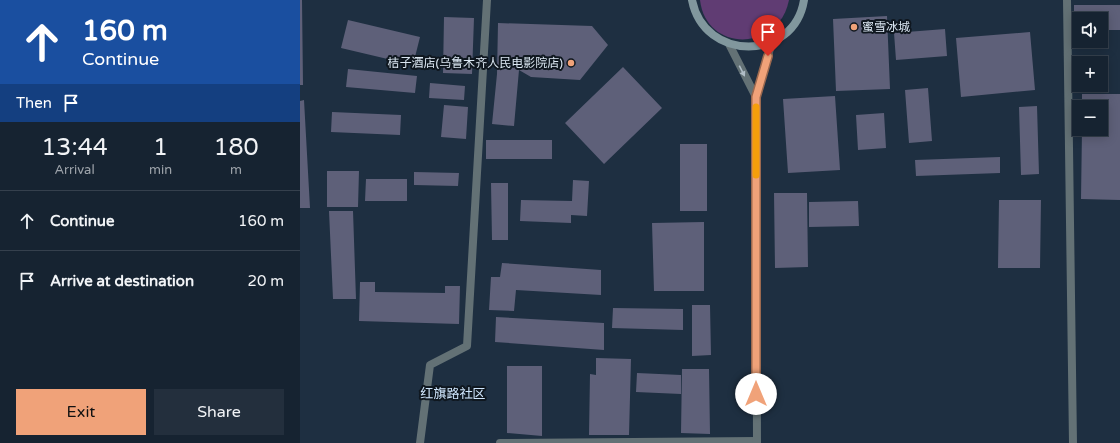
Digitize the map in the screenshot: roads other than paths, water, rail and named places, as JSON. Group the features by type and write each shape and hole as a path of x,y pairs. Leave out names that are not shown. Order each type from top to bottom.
{"main road":[{"path":"692,0 694,10 702,24 714,37 729,44 750,47 772,42 786,33 797,19 806,1"}],"street":[{"path":"420,443 430,365 467,346 487,0"},
{"path":"1067,0 1073,443"},
{"path":"500,443 757,442 756,97 772,42"},
{"path":"729,44 756,97"}],"place":[{"name":"蜜雪冰城","path":"854,27"},
{"name":"桔子酒店(乌鲁木齐人民电影院店)","path":"571,63"}],"district":[{"name":"红旗路社区","path":"453,394"}]}
